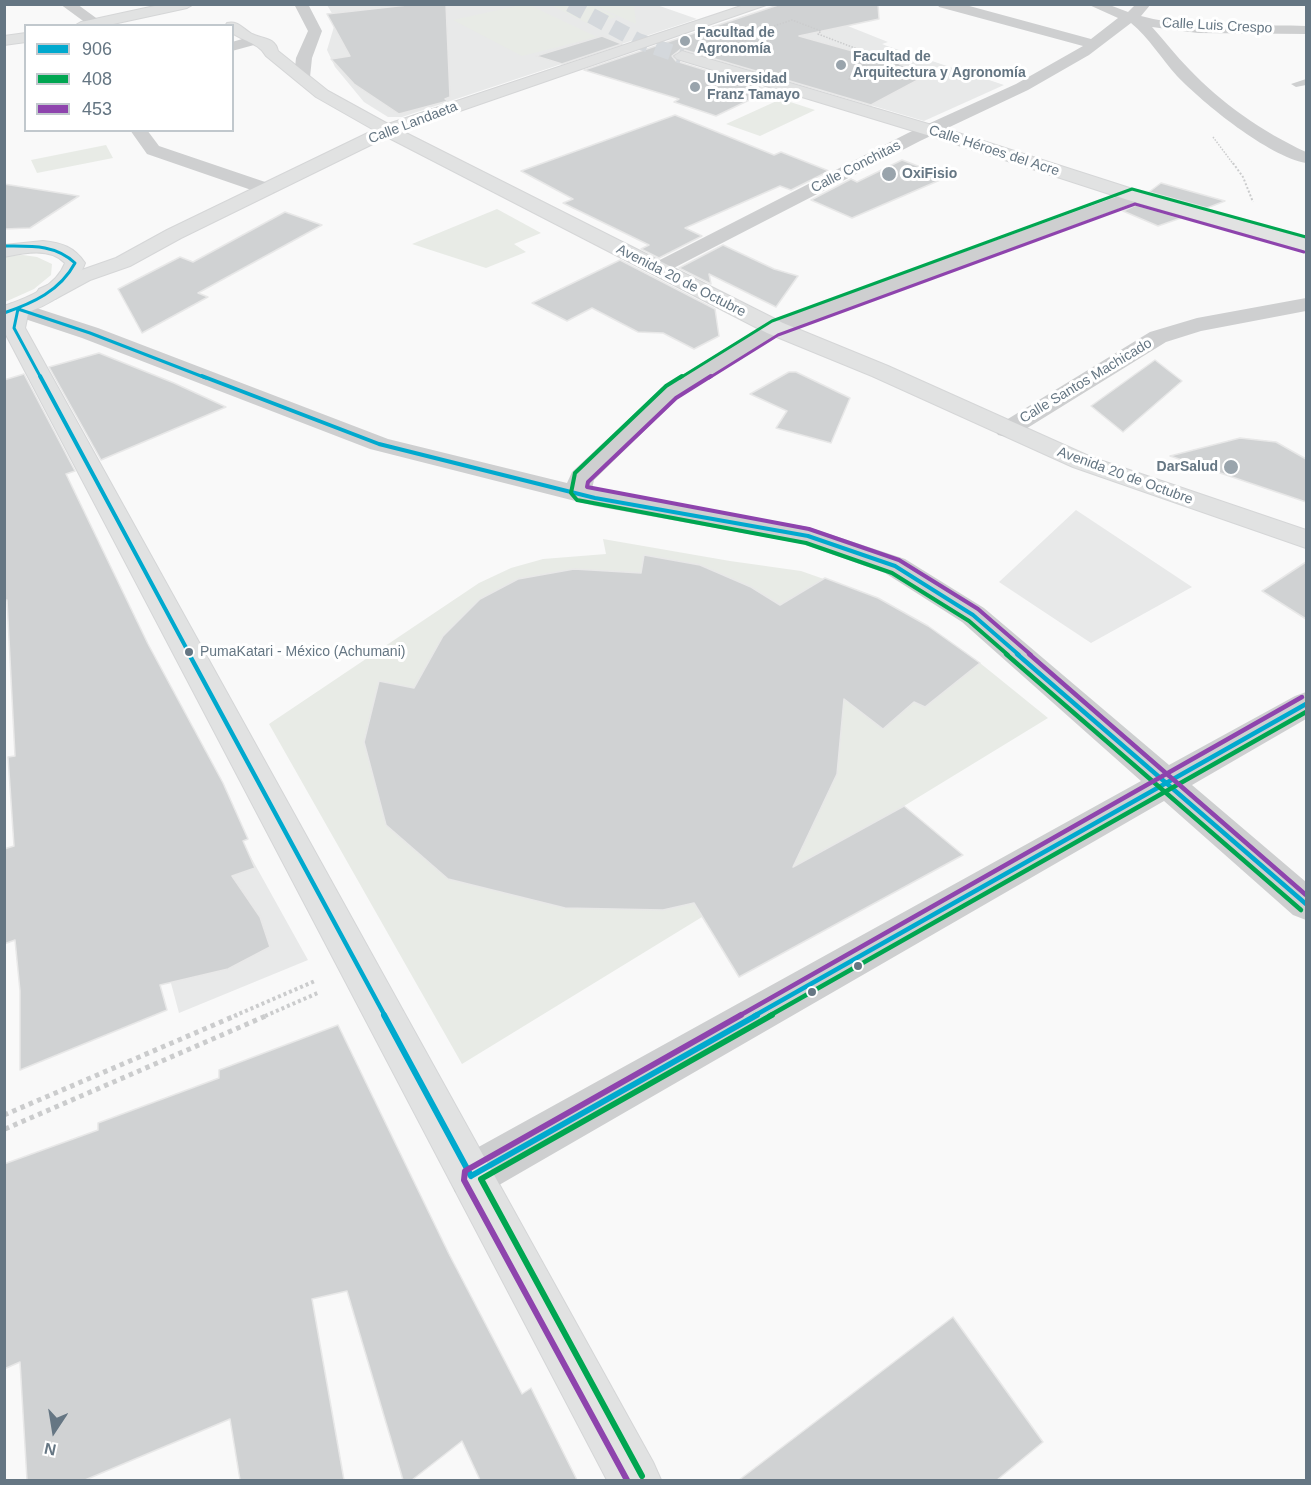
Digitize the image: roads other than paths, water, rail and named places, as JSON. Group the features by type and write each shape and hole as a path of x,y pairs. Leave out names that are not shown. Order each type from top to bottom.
{"main road":[{"path":"88,24 187,4"},
{"name":"Calle Landaeta","path":"47,294 83,276 123,262 174,234 387,130 762,4"},
{"name":"Avenida 20 de Octubre","path":"234,28 250,40 260,40 270,47 271,53 322,94 387,130 775,328 880,370 1007,430 1082,462 1306,539"},
{"path":"4,41 24,37"},
{"name":"Calle Héroes del Acre","path":"682,56 1135,196 1306,245"},
{"path":"11,248 55,249 73,259 73,272 67,279 47,294 11,311 14,328 635,1480"}],"street":[{"path":"67,4 88,24"},
{"path":"301,4 315,31 304,58 302,77"},
{"path":"944,4 1094,44"},
{"name":"Calle Luis Crespo","path":"1094,4 1132,17 1176,26 1306,30"},
{"name":"Calle Conchitas","path":"657,269 929,131 1022,87 1094,44 1118,24 1132,17 1144,4"},
{"path":"1132,17 1148,28 1188,79 1264,136 1306,158"},
{"path":"234,46 250,40"},
{"path":"140,132 153,150 267,189"},
{"path":"578,493 581,477 671,392 775,328 1135,196"},
{"name":"Calle Santos Machicado","path":"1007,430 1158,337 1197,325 1306,305"},
{"path":"11,311 45,316 379,444 578,493 808,536 837,544 895,566 973,615 1049,684 1306,904"},
{"path":"471,1176 1306,704"}],"tunnel":[{"path":"570,4 638,41 682,56"}],"place":[{"name":"Facultad de Agronomía","path":"685,41"},
{"name":"Facultad de Arquitectura y Agronomía","path":"841,65"},
{"name":"Universidad Franz Tamayo","path":"695,87"},
{"name":"OxiFisio","path":"889,174"},
{"name":"DarSalud","path":"1231,467"},
{"name":"PumaKatari - México (Achumani)","path":"189,652"}]}
